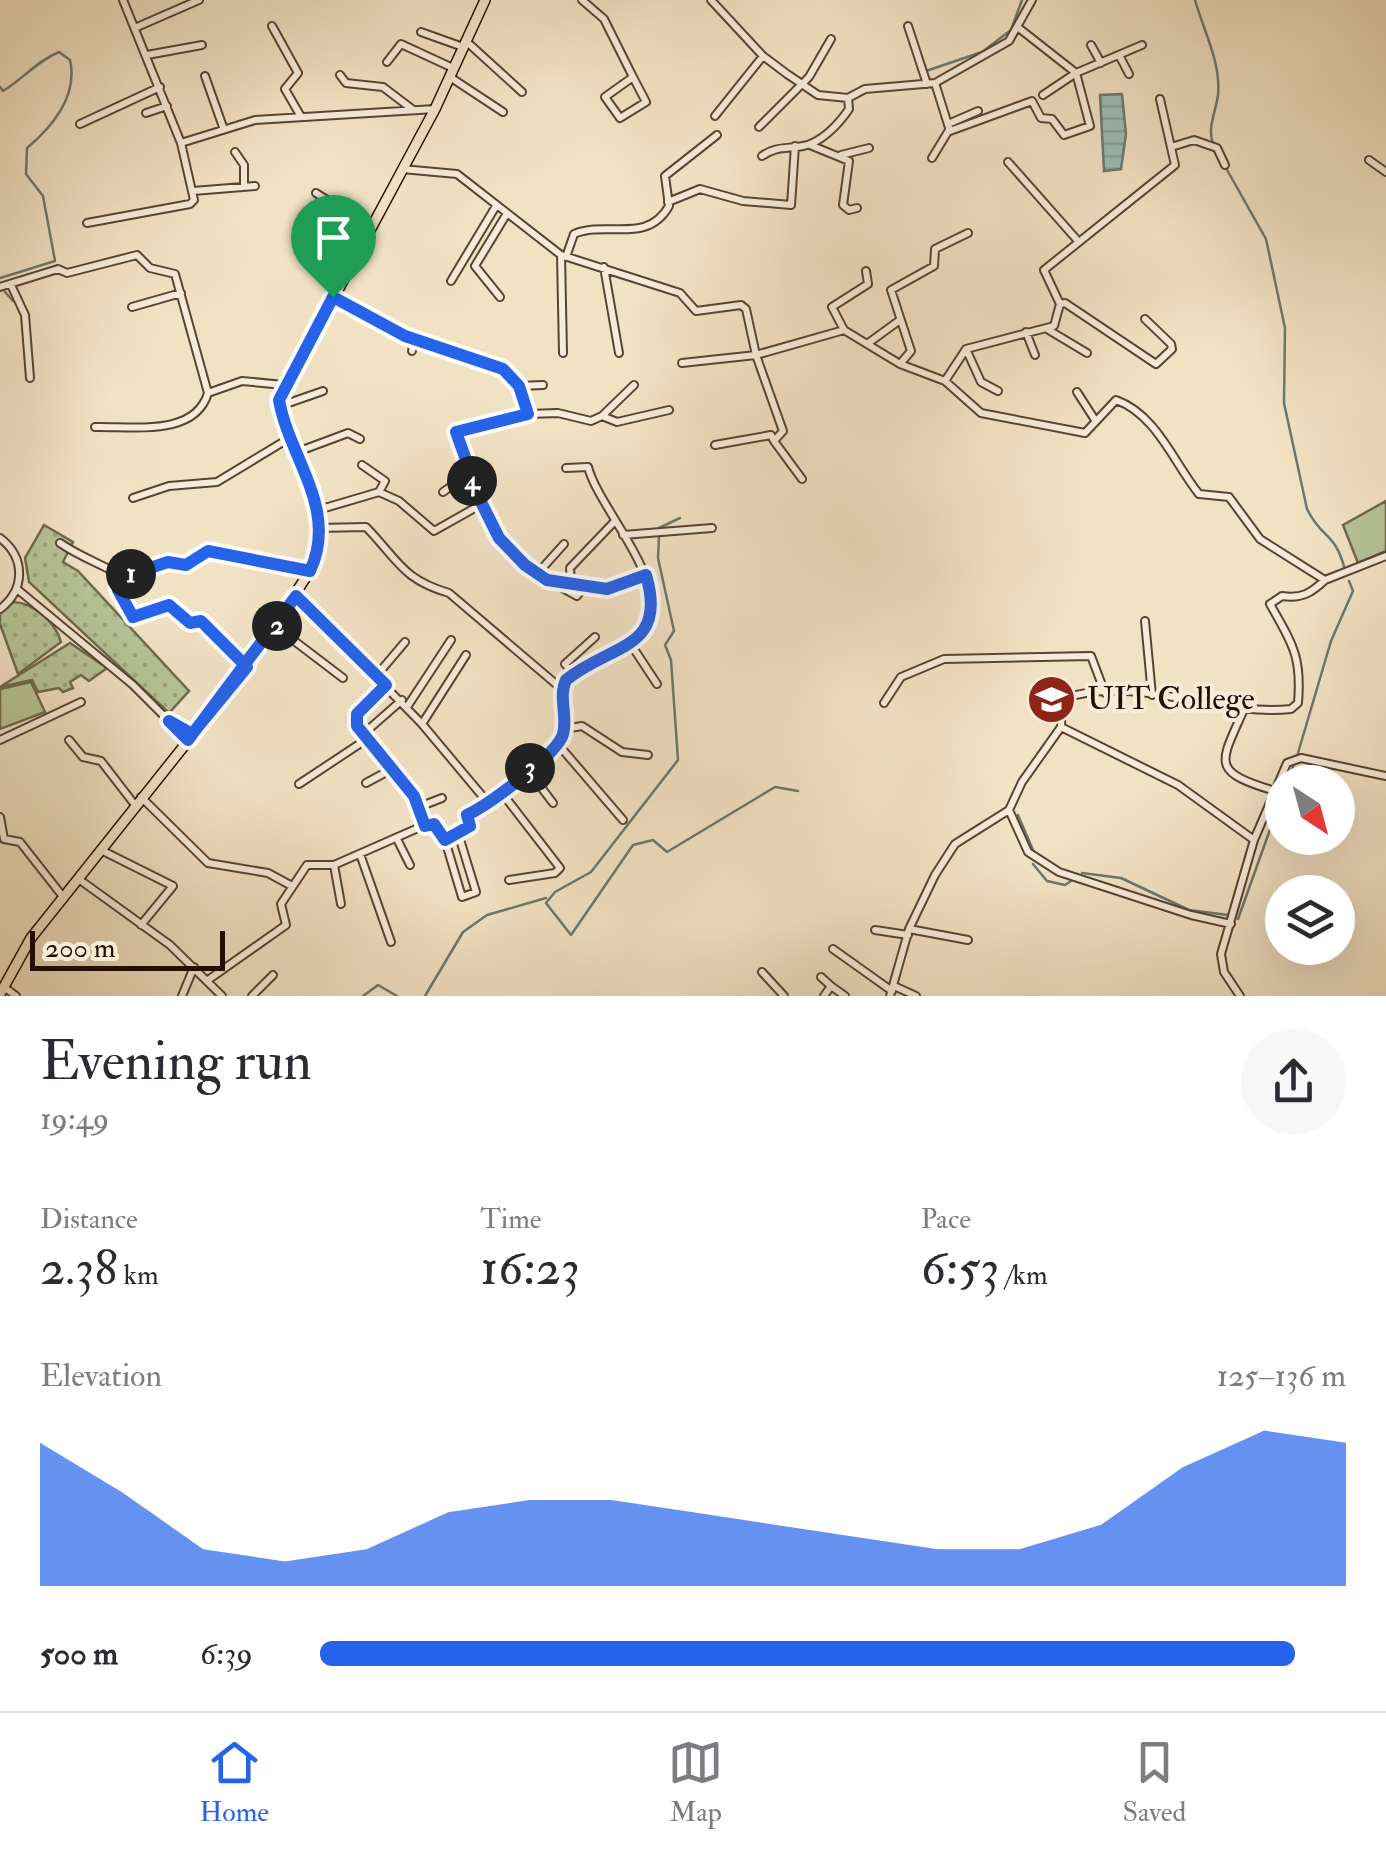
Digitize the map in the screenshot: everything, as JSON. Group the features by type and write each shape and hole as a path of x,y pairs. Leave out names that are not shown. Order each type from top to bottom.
{"main road":[{"path":"2,991 31,938 247,667 310,571 319,528 318,510 298,452 288,439 280,406 284,385 434,109 485,0"}],"street":[{"path":"87,222 190,204 193,192 181,143 123,0"},
{"path":"137,27 199,0"},
{"path":"582,0 604,18 646,102 620,118 606,97"},
{"path":"711,0 764,56 818,95 848,98 865,89 931,84 1010,41 1020,29 1032,0"},
{"path":"272,26 298,73 285,89 300,115"},
{"path":"908,26 948,126"},
{"path":"948,126 1032,101 1041,118 1052,118 1064,135 1090,126 1076,74 1020,29"},
{"path":"421,32 466,44 522,92"},
{"path":"759,127 808,77 831,39"},
{"path":"387,62 401,44 452,73 504,112"},
{"path":"1091,44 1101,63"},
{"path":"148,55 202,45"},
{"path":"1044,95 1076,74 1142,45"},
{"path":"1119,55 1129,74"},
{"path":"715,116 764,56"},
{"path":"340,75 346,83 383,87 414,110"},
{"path":"205,76 223,127"},
{"path":"597,102 633,77"},
{"path":"80,124 160,87"},
{"path":"809,144 842,120 850,109 848,98"},
{"path":"945,380 966,350 1047,329 1058,319 1060,304 1044,270 1172,168 1172,147 1160,98"},
{"path":"146,113 167,106"},
{"path":"181,143 223,127 300,115 434,109"},
{"path":"932,158 948,126 978,112"},
{"path":"563,353 563,256 574,234 641,230 661,218 668,202 665,176 717,135"},
{"path":"1172,147 1194,140 1206,144 1216,148 1225,165"},
{"path":"762,156 773,148 809,144 841,155 850,166 844,205 857,208"},
{"path":"668,202 700,189 743,201 791,205 795,146"},
{"path":"841,155 869,148"},
{"path":"236,152 244,166 244,187"},
{"path":"1369,160 1386,172"},
{"path":"1008,162 1078,241"},
{"path":"402,169 458,174 563,256 680,294 696,311 741,306 746,310 756,354 783,431 774,441"},
{"path":"193,192 254,186"},
{"path":"316,193 327,200 337,235"},
{"path":"451,281 496,206"},
{"path":"500,297 475,266 506,215"},
{"path":"900,364 912,351 892,290 934,266 935,249 968,233"},
{"path":"309,240 337,235 365,239"},
{"path":"0,287 58,269 67,272 137,255 150,268 170,270 181,293 208,393 204,407 175,424 96,427"},
{"path":"604,267 619,352"},
{"path":"866,271 868,284 832,307 844,330 900,364 945,380 981,413 1086,434 1116,400 1127,404 1163,439 1199,494 1229,497 1260,539 1326,580"},
{"path":"11,284 24,314 30,378"},
{"path":"132,307 181,293"},
{"path":"333,297 414,339 503,369 519,386 528,414"},
{"path":"1060,304 1076,306 1156,364 1172,349 1145,319"},
{"path":"867,344 900,320"},
{"path":"1047,329 1087,353"},
{"path":"682,363 756,354 844,330"},
{"path":"1026,332 1035,355"},
{"path":"412,351 414,339"},
{"path":"966,350 981,382 998,391"},
{"path":"208,393 242,381 284,385"},
{"path":"519,386 544,385"},
{"path":"588,582 578,596 538,574 499,538 456,432 528,414 558,413 592,421 634,385"},
{"path":"280,406 323,391"},
{"path":"1076,392 1096,420"},
{"path":"602,416 617,422 669,410"},
{"path":"298,452 348,433 360,439"},
{"path":"715,445 772,435 802,479"},
{"path":"133,498 168,486 217,482 288,439"},
{"path":"362,465 385,481 379,492"},
{"path":"445,840 470,826 467,815 489,804 558,744 564,729 563,690 574,674 630,643 642,634 653,616 646,575 588,467 566,468"},
{"path":"442,492 470,473"},
{"path":"318,510 379,492 400,501 434,531 482,504"},
{"path":"571,582 570,568 615,521"},
{"path":"319,528 366,528 405,571 426,588 449,593 563,690"},
{"path":"623,535 664,528 712,528"},
{"path":"0,538 19,565 17,588 0,609"},
{"path":"60,543 91,564 107,567 123,577"},
{"path":"538,574 564,544"},
{"path":"123,577 168,562 186,565 216,550 310,571"},
{"path":"892,991 909,932 955,844 1008,810 1022,782 1060,728 1062,699 1079,693 1152,695 1278,710 1298,703 1301,666 1290,633 1270,604 1282,596 1311,593 1326,580 1386,556"},
{"path":"547,580 588,582 610,589 646,575"},
{"path":"123,577 118,590 133,617 171,605 190,623 201,621 247,667"},
{"path":"17,588 190,738"},
{"path":"296,596 405,703 489,804"},
{"path":"1145,620 1152,695"},
{"path":"276,628 343,678"},
{"path":"574,674 565,664 595,637"},
{"path":"299,784 367,739 369,729 405,703 451,640"},
{"path":"377,675 405,642"},
{"path":"630,643 657,684"},
{"path":"422,724 466,656"},
{"path":"884,702 901,677 944,658 1091,656 1105,693"},
{"path":"386,685 357,714 357,726 418,807 425,826"},
{"path":"0,740 81,702"},
{"path":"1245,707 1224,754 1225,764 1236,779 1265,788"},
{"path":"564,729 582,726 622,752 648,755"},
{"path":"1060,728 1178,785 1254,840"},
{"path":"69,740 83,757 101,761 138,801 208,863 268,874 292,886"},
{"path":"558,744 623,820"},
{"path":"1289,765 1292,759 1325,765"},
{"path":"366,783 392,769"},
{"path":"528,770 554,803"},
{"path":"1355,770 1386,776"},
{"path":"502,792 560,868 555,873 509,880"},
{"path":"418,807 442,798"},
{"path":"1008,810 1028,852 1059,872 1191,916 1231,924"},
{"path":"1240,996 1221,963 1254,840 1265,814"},
{"path":"0,817 4,840 20,842 65,899"},
{"path":"208,980 286,926 280,907 307,865 334,865 425,826 434,824 445,840 462,897 476,892 458,833"},
{"path":"397,838 410,864"},
{"path":"100,849 173,886 142,925"},
{"path":"360,854 390,942"},
{"path":"334,865 341,904"},
{"path":"80,880 194,967 222,996"},
{"path":"875,930 968,940"},
{"path":"833,949 892,991 916,996"},
{"path":"182,996 194,967"},
{"path":"762,972 784,996"},
{"path":"252,996 273,975"},
{"path":"821,976 845,996"},
{"path":"824,996 830,986"},
{"path":"2,991 16,996"}],"green space":[{"path":"1386,501 1386,551 1358,563 1343,525"},
{"path":"44,525 73,542 63,562 78,571 189,691 169,713 29,582 25,558"},
{"path":"14,602 43,615 61,642 18,674 0,624 0,610"},
{"path":"70,643 107,668 89,681 81,675 70,682 73,688 63,692 59,688 38,692 32,680 0,687"},
{"path":"31,682 45,712 0,729 0,689"}],"water":[{"path":"1122,94 1126,134 1121,169 1104,171 1100,95"}],"waterway":[{"path":"926,71 982,52 1011,30 1022,0"},
{"path":"1195,0 1217,71 1213,143"},
{"path":"0,87 3,91 59,52 70,60 72,73 67,97 46,130 27,148 26,174 43,196 55,261 0,278"},
{"path":"1226,168 1266,239 1285,328 1284,403 1307,509 1337,548 1345,570"},
{"path":"5,292 13,301"},
{"path":"659,528 680,518"},
{"path":"659,536 658,558 674,631 665,645 671,660 678,760 591,872 555,892 546,903 571,935 633,845 653,840 667,852 775,787 798,791"},
{"path":"1298,753 1331,641 1353,591 1349,581"},
{"path":"1018,815 1033,850"},
{"path":"1238,919 1265,844"},
{"path":"1033,864 1047,881 1065,885 1071,881"},
{"path":"1082,873 1121,878 1189,910 1228,915"},
{"path":"425,996 463,932 487,915 546,898"},
{"path":"363,996 378,985 397,996"}],"place":[{"name":"UIT College","path":"1052,699"}],"route":[{"path":"333,297 279,400 288,439 298,452 318,510 317,554 310,571 216,550 186,565 168,562 123,577 118,590 133,617 169,605 190,623 201,621 247,667 192,734 169,721 169,726 188,740 247,667 296,596 386,685 357,714 357,726 414,796 425,826 434,824 440,828 445,840 470,826 467,815 489,804 558,744 564,729 566,680 642,634 653,616 652,598 646,575 610,589 591,583 547,580 525,565 499,538 456,432 528,414 512,376 503,369 405,336 333,297"}]}
